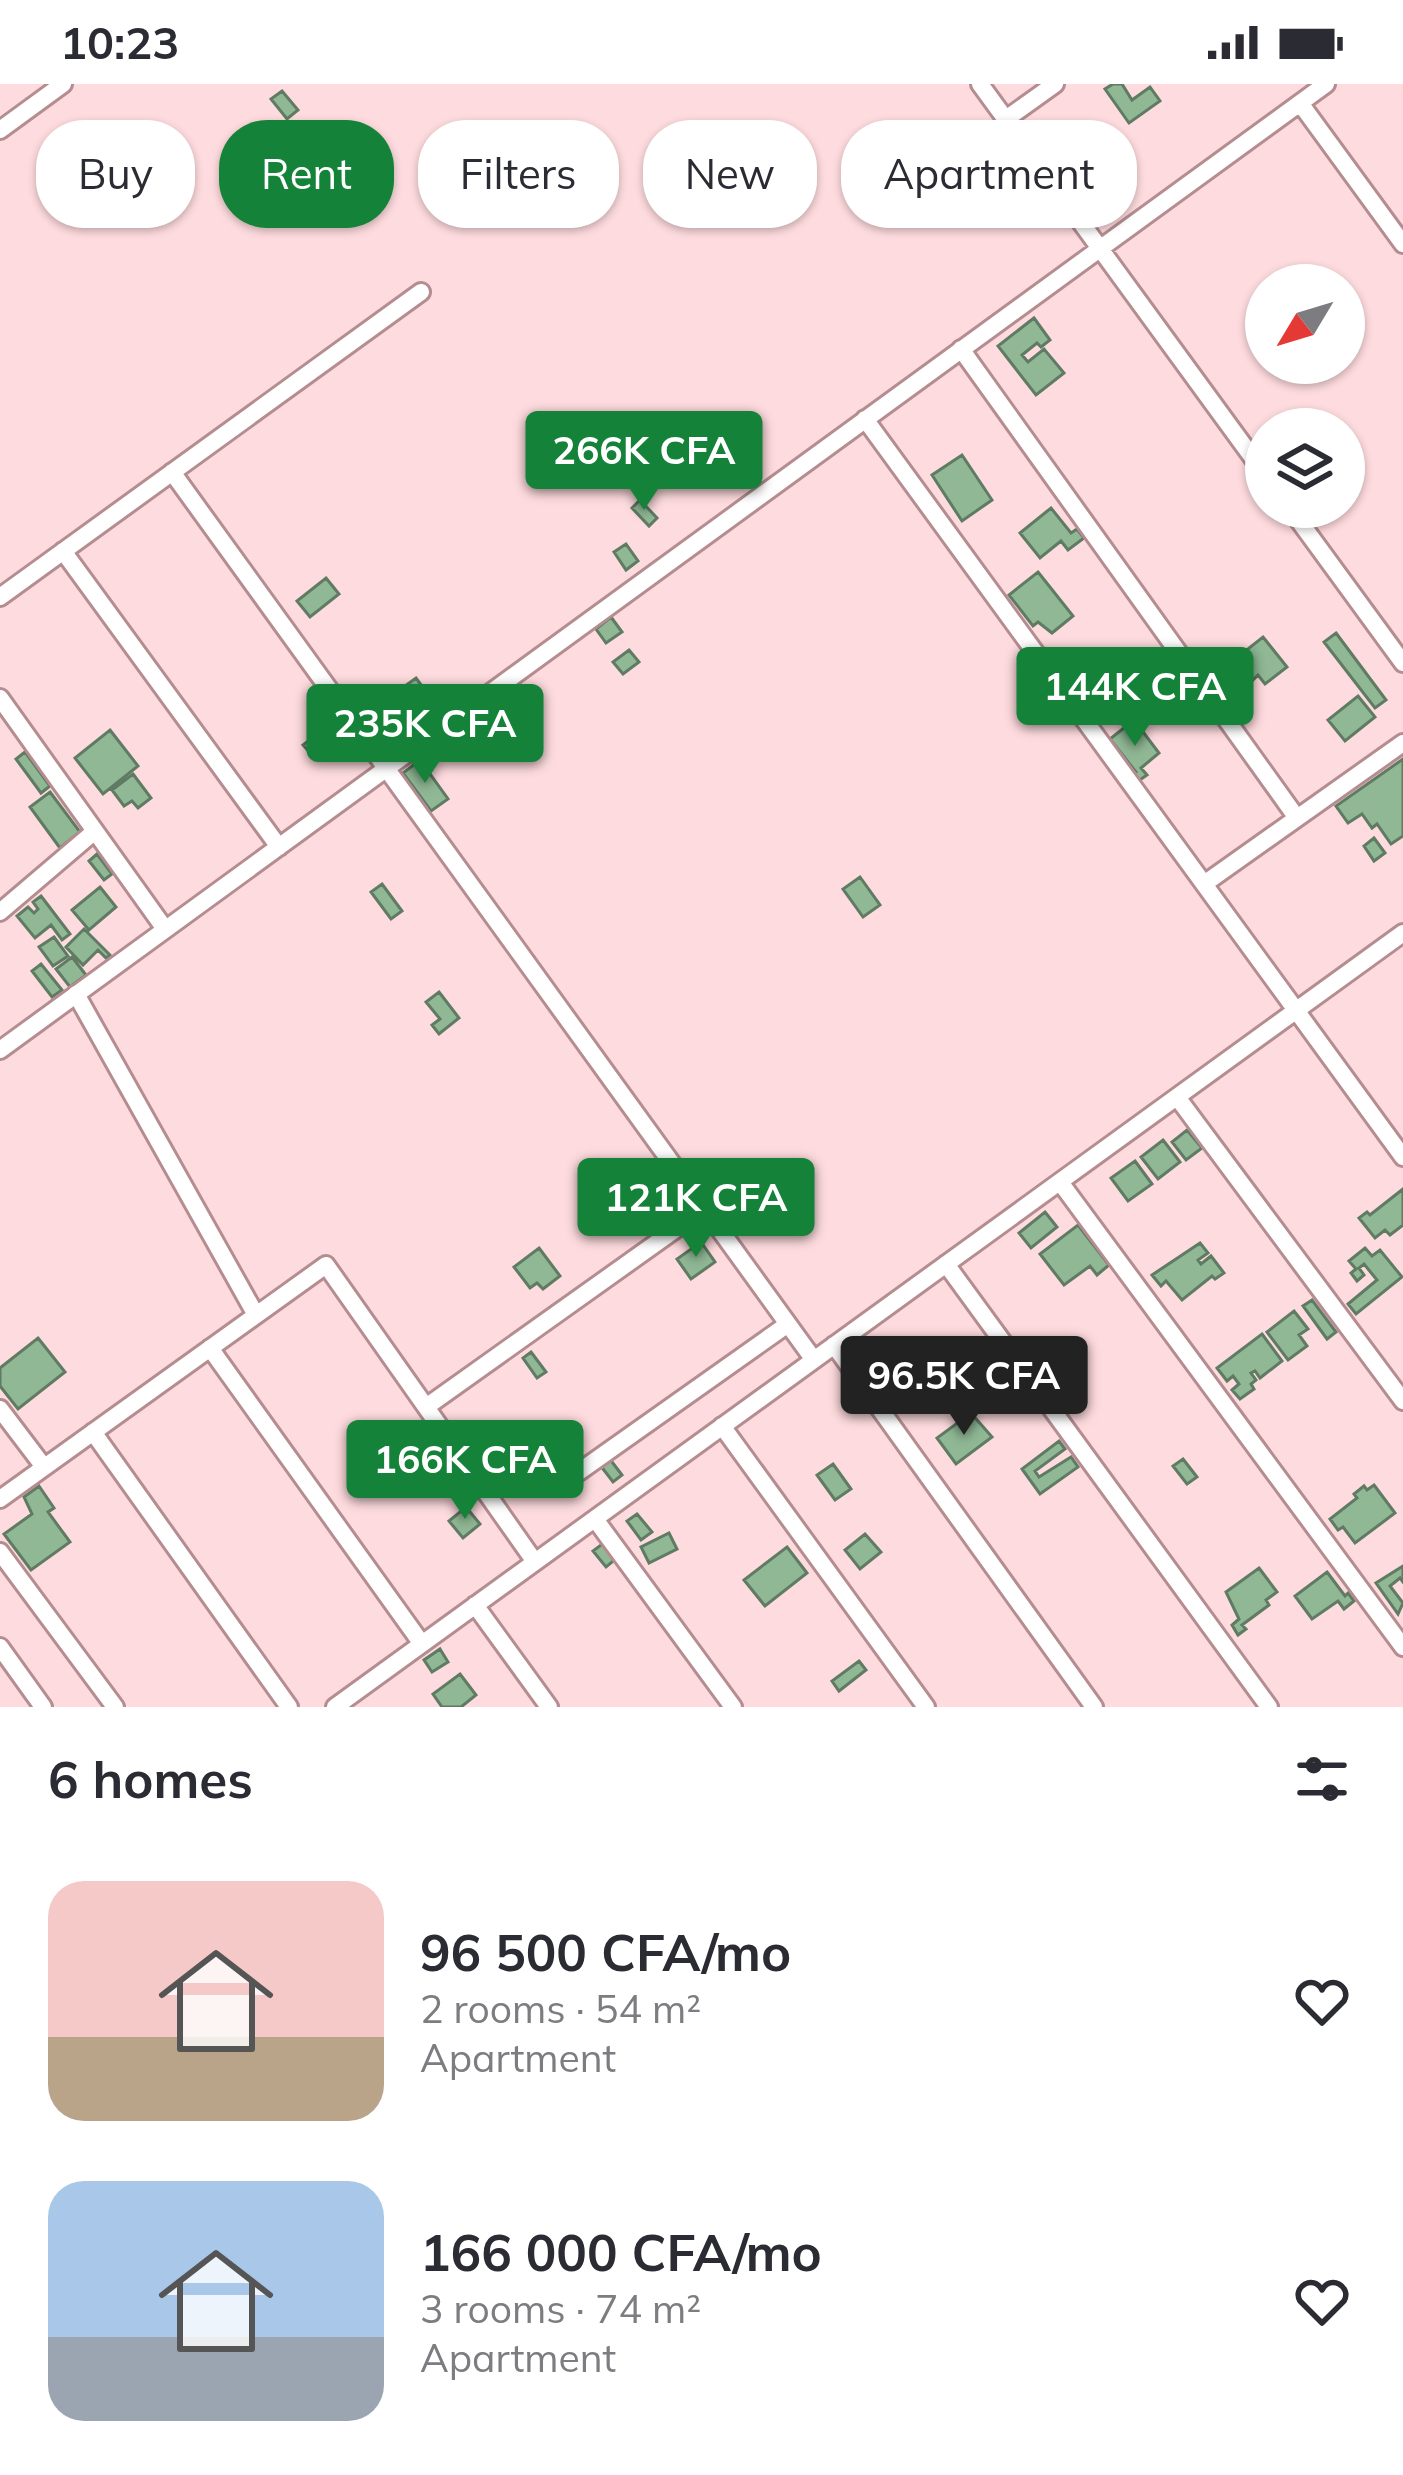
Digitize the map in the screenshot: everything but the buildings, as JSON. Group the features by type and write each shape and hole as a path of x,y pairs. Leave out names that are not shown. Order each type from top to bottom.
{"street":[{"path":"0,130 63,84"},
{"path":"980,84 1245,447"},
{"path":"1006,119 1055,84"},
{"path":"0,1050 1326,84"},
{"path":"1300,103 1403,244"},
{"path":"0,597 422,292"},
{"path":"961,349 1297,818"},
{"path":"865,419 1403,1157"},
{"path":"172,472 814,1360"},
{"path":"1304,528 1403,663"},
{"path":"63,551 279,847"},
{"path":"0,698 7,722 95,831 165,929"},
{"path":"1204,884 1403,743"},
{"path":"0,912 95,831"},
{"path":"334,1707 1403,933"},
{"path":"76,994 256,1315"},
{"path":"1177,1097 1403,1401"},
{"path":"1060,1181 1403,1647"},
{"path":"426,1407 704,1209"},
{"path":"946,1264 1269,1707"},
{"path":"0,1499 326,1265 535,1562"},
{"path":"576,1474 788,1324"},
{"path":"834,1346 1094,1707"},
{"path":"210,1348 422,1644"},
{"path":"0,1408 44,1467"},
{"path":"722,1426 926,1707"},
{"path":"93,1432 289,1707"},
{"path":"595,1519 733,1707"},
{"path":"0,1552 115,1707"},
{"path":"475,1606 549,1707"},
{"path":"0,1647 43,1707"}]}
